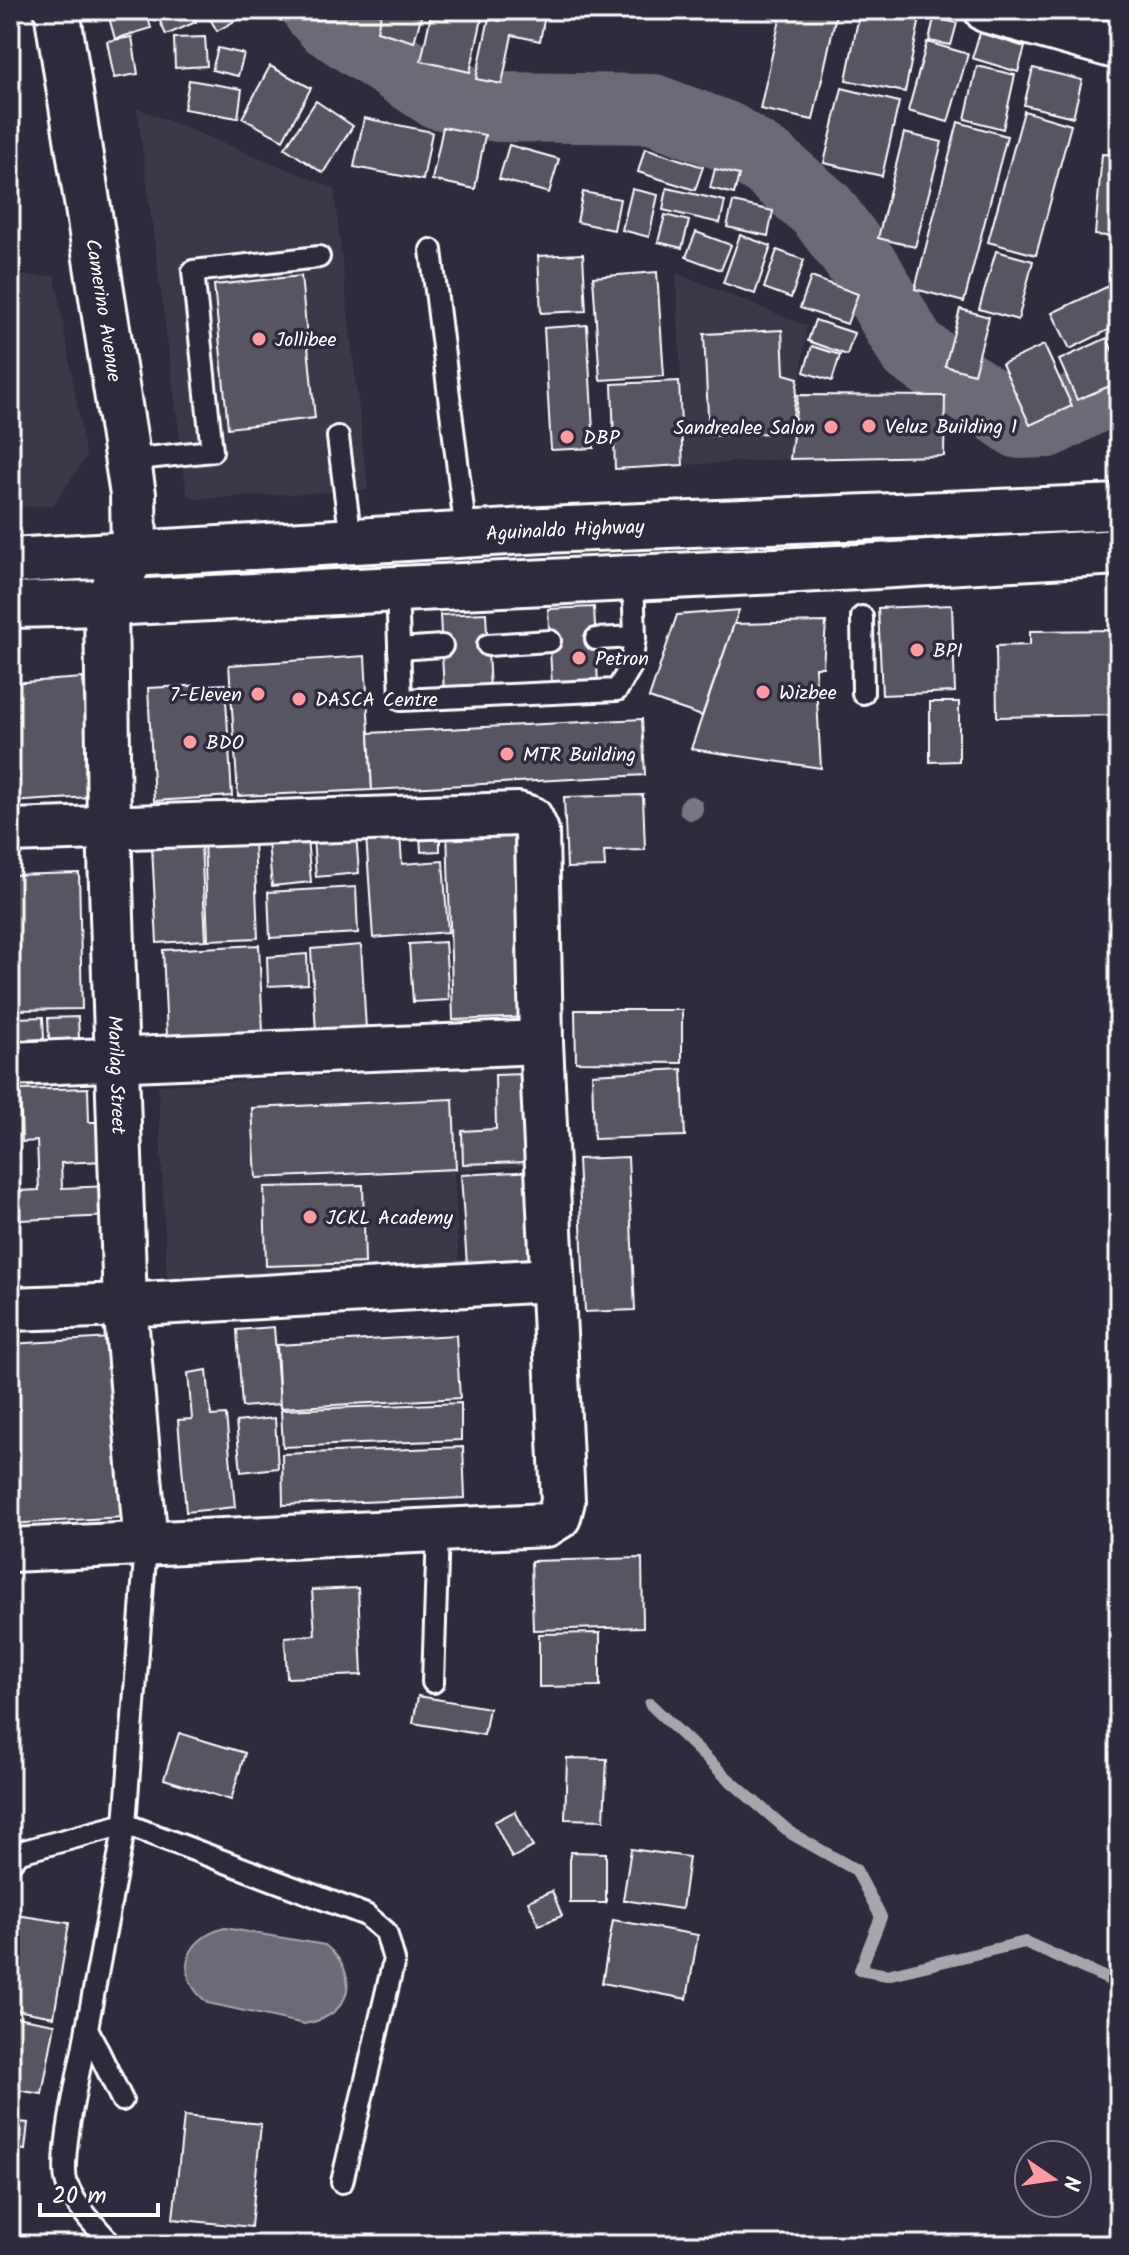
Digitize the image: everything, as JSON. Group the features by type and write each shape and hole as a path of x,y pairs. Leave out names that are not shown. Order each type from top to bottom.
{"main road":[{"name":"Camerino Avenue","path":"57,10 133,494 134,553"},
{"path":"987,10 1119,47"},
{"name":"Aguinaldo Highway","path":"10,561 466,534 1119,507"},
{"path":"629,528 633,578"},
{"path":"10,605 633,578 1119,552"},
{"path":"106,603 134,553"}],"street":[{"name":"Marilag Street","path":"106,603 109,826 125,1305 146,1545"},
{"path":"10,831 518,814 531,818 537,831 541,1042 563,1501 559,1517 546,1525 10,1550"},
{"path":"10,1064 541,1042"},
{"path":"10,1309 551,1280"}],"lane":[{"path":"431,250 466,534"},
{"path":"128,460 212,451 193,271 319,257"},
{"path":"338,437 351,540"},
{"path":"397,589 401,700 602,691 617,690 631,666 635,637 633,578"},
{"path":"862,617 863,693"},
{"path":"596,639 635,637"},
{"path":"488,645 550,641"},
{"path":"399,649 442,646"},
{"path":"433,1682 438,1531"},
{"path":"112,2245 84,2212 67,2183 67,2135 125,1824 146,1545"},
{"path":"10,1863 20,1852 125,1824 366,1915 386,1932 394,1960 342,2182"},
{"path":"87,2028 122,2100"}],"shaded area":[{"name":"Jollibee","path":"137,108 334,188 368,490 197,499 187,494"},
{"path":"676,273 807,326 790,459 685,465"},
{"path":"10,276 55,276 86,457 53,506 10,507"},
{"name":"JCKL Academy","path":"528,1066 533,1166 454,1171 459,1264 167,1278 158,1085"},
{"path":"225,1928 325,1945 344,1969 346,1993 341,2004 320,2020 304,2024 208,2003 190,1981 188,1959 200,1940"}],"building":[{"path":"107,10 146,10 151,28 115,39"},
{"path":"155,10 191,10 196,22 166,35"},
{"path":"205,10 235,10 240,18 217,31"},
{"path":"237,10 256,10 243,19"},
{"path":"382,10 410,10 422,14 414,42 377,31"},
{"path":"432,10 484,10 470,72 421,61"},
{"path":"502,10 546,10 540,41 512,35 502,84 476,79 489,18 500,21"},
{"path":"782,10 837,10 813,120 760,109"},
{"path":"860,10 920,18 905,92 846,80"},
{"path":"1101,10 1119,10 1119,17 1100,14"},
{"path":"934,18 957,23 951,45 929,41"},
{"path":"980,33 1025,47 1018,72 972,58"},
{"path":"132,37 138,74 114,78 107,41"},
{"path":"205,37 207,66 175,68 174,38"},
{"path":"927,42 968,54 948,122 908,111"},
{"path":"218,48 244,54 238,76 212,70"},
{"path":"270,66 311,88 283,140 242,118"},
{"path":"977,66 1015,75 1003,129 965,119"},
{"path":"1033,68 1082,80 1073,117 1024,105"},
{"path":"189,80 242,89 238,118 184,109"},
{"path":"842,88 899,102 882,176 824,163"},
{"path":"316,101 353,126 323,173 285,148"},
{"path":"1024,111 1071,125 1036,255 988,242"},
{"path":"364,118 432,132 423,180 354,167"},
{"path":"958,122 1007,136 964,302 915,289"},
{"path":"443,127 485,135 475,189 432,180"},
{"path":"904,133 942,142 915,247 878,238"},
{"path":"509,145 559,159 549,193 499,179"},
{"path":"645,148 703,167 695,190 638,172"},
{"path":"1102,154 1119,155 1119,237 1095,235"},
{"path":"715,169 739,175 734,194 710,188"},
{"path":"667,188 725,201 720,223 663,210"},
{"path":"632,189 658,195 649,237 622,230"},
{"path":"583,192 620,199 614,230 577,222"},
{"path":"733,202 773,211 768,236 727,227"},
{"path":"665,215 689,221 682,248 658,242"},
{"path":"696,232 731,245 721,270 686,257"},
{"path":"740,235 771,246 755,294 723,283"},
{"path":"777,250 804,260 791,298 764,288"},
{"path":"996,251 1033,261 1018,320 979,309"},
{"path":"583,254 586,311 541,313 538,256"},
{"path":"657,272 664,376 600,380 593,277"},
{"path":"301,276 315,418 228,428 214,285"},
{"path":"811,277 858,294 847,324 800,308"},
{"path":"1119,281 1119,325 1070,349 1052,313"},
{"path":"960,309 989,317 974,374 945,366"},
{"path":"815,320 854,333 847,355 808,341"},
{"path":"587,325 594,448 551,450 544,328"},
{"path":"782,330 784,374 798,378 791,432 709,436 704,334"},
{"path":"1107,338 1119,365 1119,382 1077,400 1059,360"},
{"path":"1044,345 1072,406 1030,425 1002,364"},
{"path":"812,346 840,355 832,381 804,372"},
{"path":"679,381 683,465 615,469 612,384"},
{"name":"Veluz Building 1","path":"798,395 945,396 944,456 790,459"},
{"name":"BPI","path":"952,605 955,692 882,695 878,608"},
{"path":"594,607 598,684 552,687 548,609"},
{"path":"739,610 702,716 649,698 677,615"},
{"path":"486,613 490,690 444,693 440,615"},
{"name":"Wizbee","path":"826,622 823,667 815,667 821,768 691,749 734,624"},
{"path":"1119,630 1119,715 997,717 996,646 1030,645 1030,631"},
{"name":"DASCA Centre","path":"365,656 372,790 238,796 229,665"},
{"path":"83,678 90,797 10,802 10,683"},
{"name":"BDO","path":"225,684 232,796 154,801 148,688"},
{"path":"930,702 959,702 959,761 930,762"},
{"name":"MTR Building","path":"642,719 645,775 372,790 369,733"},
{"path":"643,795 645,850 604,851 605,867 567,868 564,797"},
{"path":"525,827 532,1017 453,1020 447,830"},
{"path":"400,832 402,864 443,861 448,932 373,938 366,835"},
{"path":"440,833 440,851 421,852 420,834"},
{"path":"356,834 359,873 316,877 313,838"},
{"path":"307,838 311,882 272,886 268,842"},
{"path":"254,839 258,938 208,940 204,841"},
{"path":"201,845 206,940 157,943 152,847"},
{"path":"79,873 82,1009 12,1010 10,875"},
{"path":"356,887 358,933 270,938 268,892"},
{"path":"445,942 449,1000 413,1002 409,944"},
{"path":"259,945 263,1032 167,1036 163,950"},
{"path":"361,945 366,1029 316,1032 311,949"},
{"path":"307,954 308,984 268,986 267,957"},
{"path":"575,1010 682,1010 682,1063 576,1062"},
{"path":"43,1017 44,1039 18,1040 16,1018"},
{"path":"78,1017 79,1038 49,1040 48,1018"},
{"path":"682,1069 685,1136 594,1139 592,1074"},
{"path":"526,1074 528,1162 463,1164 462,1131 496,1129 495,1075"},
{"path":"88,1088 89,1122 105,1122 106,1161 61,1163 62,1188 111,1186 112,1216 20,1220 19,1191 39,1190 37,1141 22,1142 20,1090"},
{"path":"10,1098 13,1185 10,1186"},
{"path":"453,1099 456,1169 256,1178 252,1108"},
{"path":"628,1157 635,1310 585,1312 578,1159"},
{"path":"534,1171 540,1261 467,1266 461,1175"},
{"path":"363,1185 365,1263 266,1266 264,1187"},
{"path":"274,1327 280,1404 242,1407 237,1330"},
{"path":"456,1335 460,1398 280,1408 277,1345"},
{"path":"112,1338 123,1517 10,1524 10,1344"},
{"path":"207,1370 211,1416 226,1415 235,1507 186,1512 178,1420 192,1419 188,1373"},
{"path":"461,1403 461,1440 283,1447 281,1410"},
{"path":"275,1418 278,1468 241,1472 236,1422"},
{"path":"463,1447 465,1498 283,1505 282,1454"},
{"path":"642,1558 643,1627 533,1630 531,1561"},
{"path":"358,1588 362,1675 287,1678 285,1637 315,1635 312,1590"},
{"path":"600,1633 600,1686 539,1687 539,1634"},
{"path":"418,1696 489,1708 484,1735 413,1723"},
{"path":"179,1733 245,1753 231,1800 164,1779"},
{"path":"567,1758 607,1759 604,1820 565,1819"},
{"path":"515,1811 533,1847 512,1858 494,1822"},
{"path":"631,1849 689,1857 682,1909 623,1900"},
{"path":"570,1852 606,1853 606,1903 570,1903"},
{"path":"552,1891 562,1916 539,1925 528,1901"},
{"path":"10,1914 69,1923 54,2017 10,2009"},
{"path":"613,1920 698,1935 687,1999 602,1983"},
{"path":"10,2016 55,2024 42,2094 10,2089"},
{"path":"184,2116 261,2124 251,2227 173,2219"},
{"path":"10,2121 28,2123 25,2150 10,2148"}],"waterway":[{"path":"317,10 328,22 438,94 498,107 653,109 725,136 769,164 822,210 869,274 912,349 1020,424 1047,423 1119,385"},
{"path":"650,1704 726,1777 792,1834 856,1870 881,1917 860,1970 887,1975 1025,1942 1119,1984"}],"place":[{"name":"Jollibee","path":"259,339"},
{"name":"Veluz Building 1","path":"869,426"},
{"name":"Sandrealee Salon","path":"831,427"},
{"name":"DBP","path":"567,437"},
{"name":"BPI","path":"917,650"},
{"name":"Petron","path":"579,658"},
{"name":"Wizbee","path":"763,692"},
{"name":"7-Eleven","path":"258,694"},
{"name":"DASCA Centre","path":"299,699"},
{"name":"BDO","path":"190,742"},
{"name":"MTR Building","path":"507,754"},
{"name":"JCKL Academy","path":"310,1217"}]}
